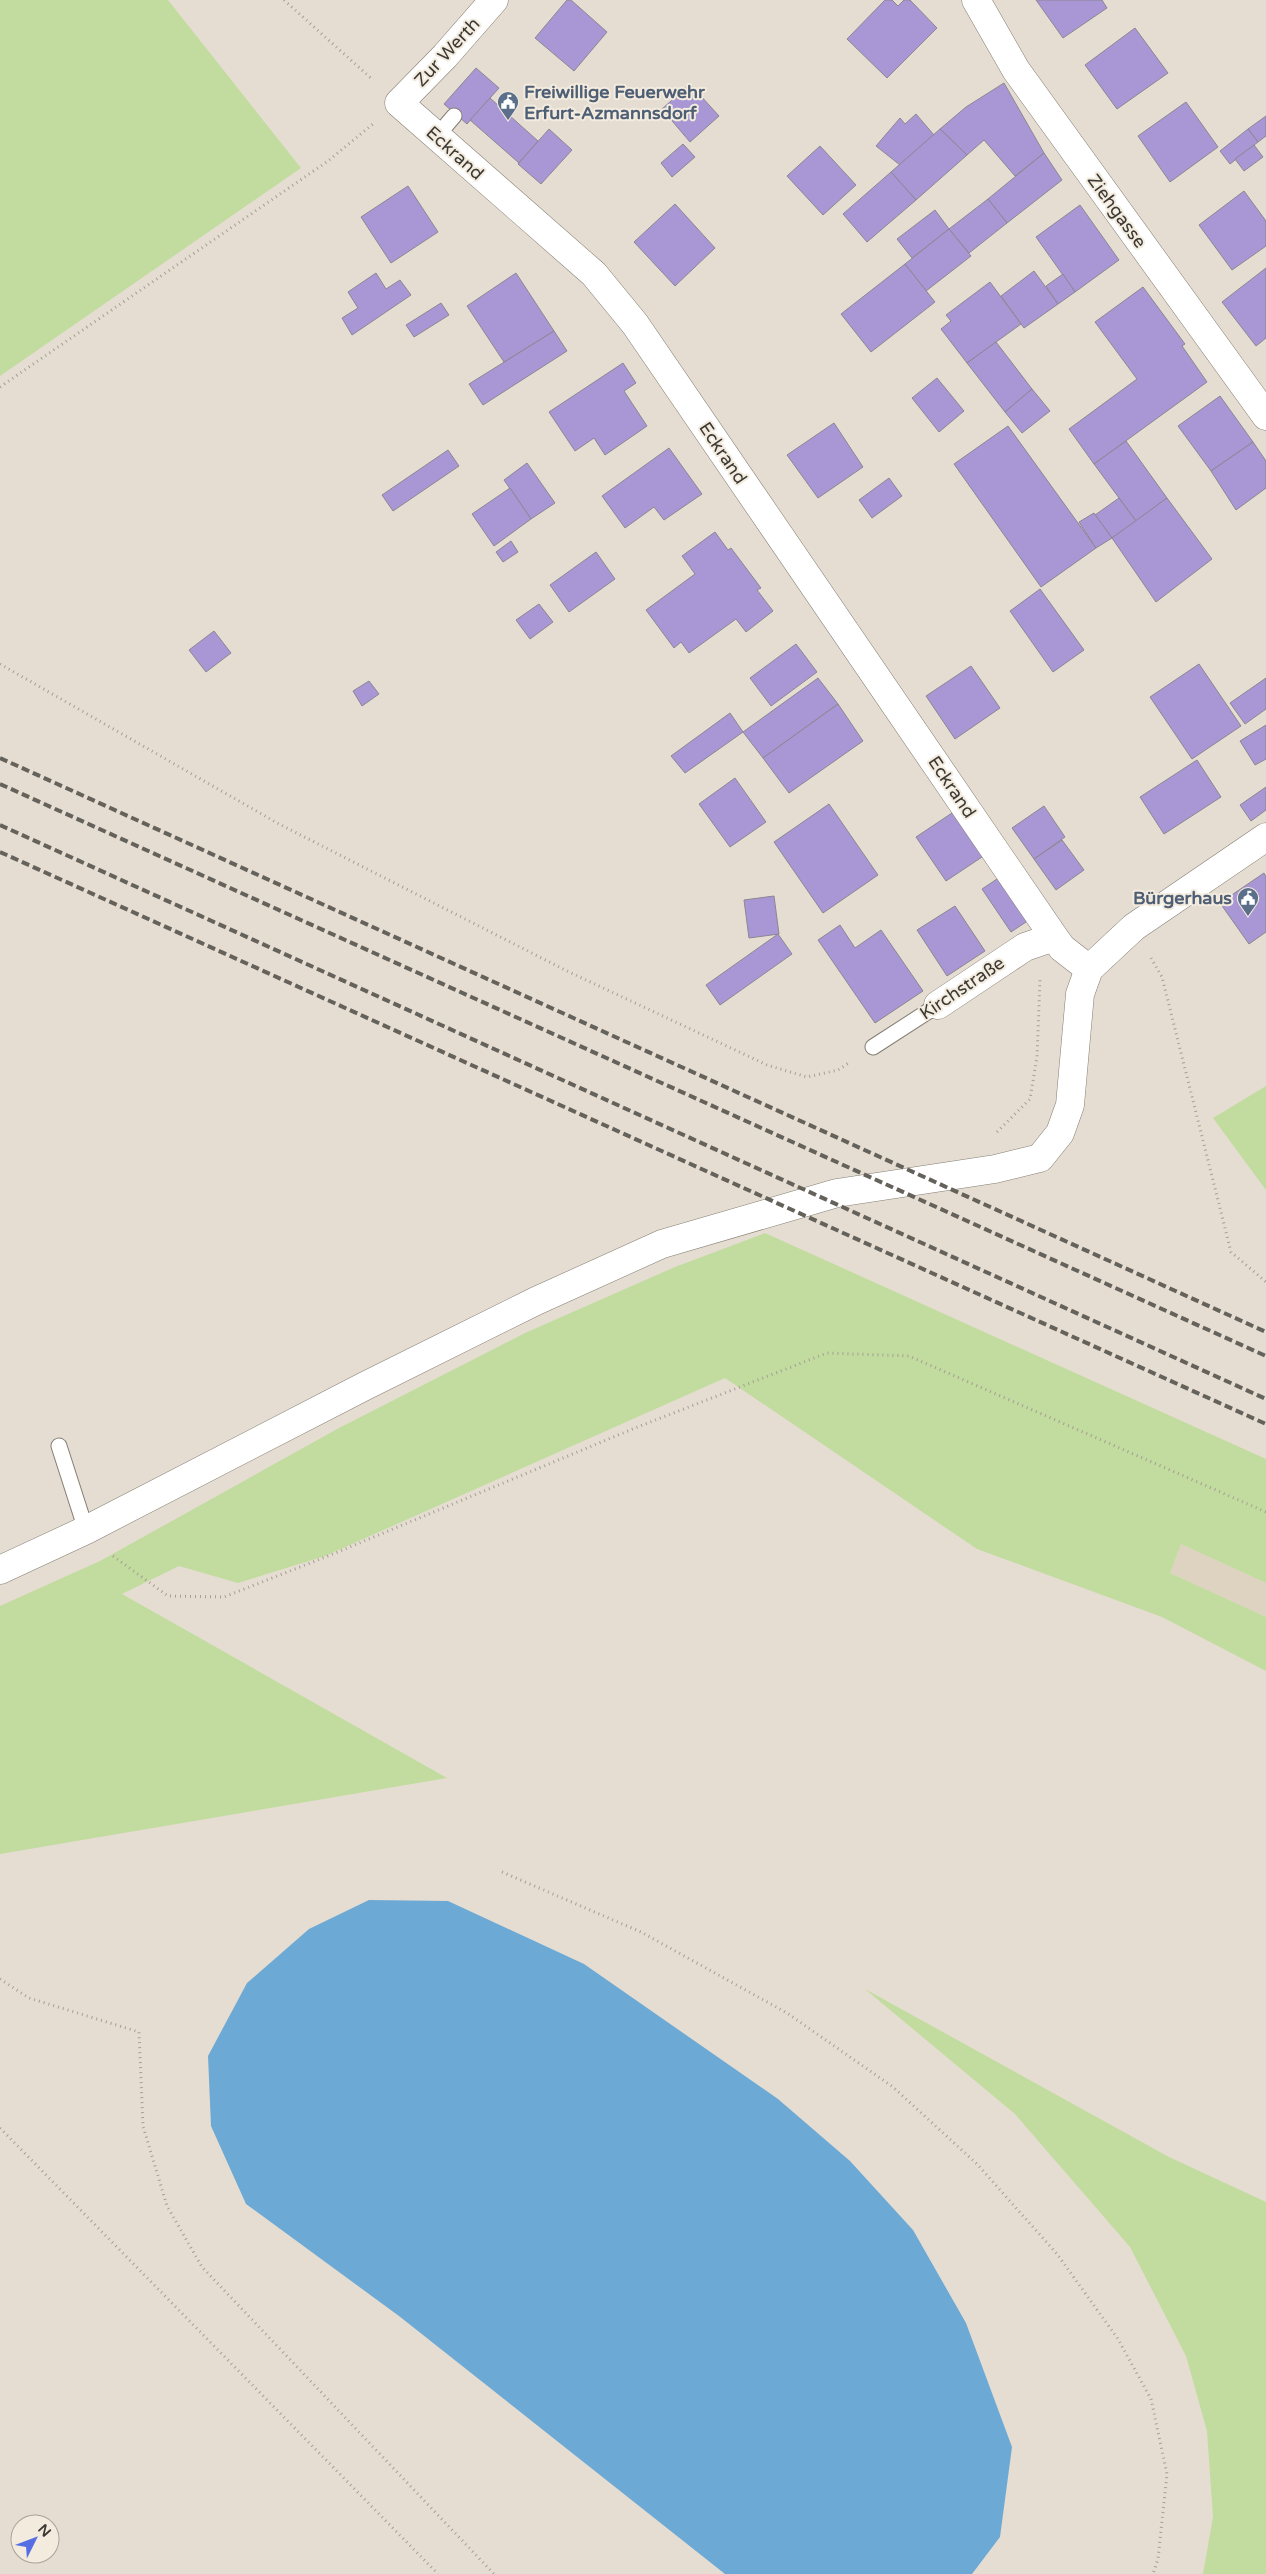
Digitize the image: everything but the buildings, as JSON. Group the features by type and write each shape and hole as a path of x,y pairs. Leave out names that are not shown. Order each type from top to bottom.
{"street":[{"name":"Zur Werth","path":"399,103 445,56 494,0"},
{"name":"Ziehgasse","path":"976,0 1021,77 1266,416"},
{"name":"Eckrand","path":"399,103 445,126 594,274 635,324 1054,937 1062,948 1089,969"},
{"path":"0,1570 86,1530 536,1301 662,1244 837,1193 994,1169 1040,1158 1060,1133 1070,1105 1080,994 1089,969 1134,927 1266,838"},
{"name":"Kirchstraße","path":"938,1005 1025,947 1054,937"}],"lane":[{"name":"Kirchstraße","path":"873,1047 938,1005"},
{"path":"58,1446 86,1530"}],"path":[{"path":"0,387 328,161 399,103 284,0"},
{"path":"0,664 279,824 567,971 767,1066 807,1077 838,1070 873,1047"},
{"path":"1134,927 1162,977 1231,1252 1266,1282"},
{"path":"86,1530 122,1563 168,1596 224,1597 333,1554 635,1428 826,1353 909,1356 1266,1512"},
{"path":"502,1872 642,1932 787,2013 893,2087 977,2164 1057,2254 1118,2339 1151,2399 1167,2474 1158,2559 1153,2574"},
{"path":"0,1979 29,1998 139,2032 143,2126 167,2206 202,2267 494,2574"},
{"path":"0,2128 438,2574"}],"shaded area":[{"path":"1181,1544 1266,1583 1266,1617 1170,1573"}],"green space":[{"path":"0,0 168,0 301,168 0,376"},
{"path":"1266,1086 1266,1190 1213,1118"},
{"path":"765,1233 1266,1459 1266,1583 1181,1544 1170,1573 1266,1617 1266,1671 1162,1617 977,1549 725,1378 325,1556 238,1583 179,1566 122,1594 447,1778 0,1854 0,1606 100,1561 339,1428 525,1333 675,1267"},
{"path":"865,1989 1169,2157 1266,2202 1266,2574 1203,2574 1213,2517 1207,2431 1186,2356 1130,2247 1015,2114"}],"water":[{"path":"369,1900 448,1901 584,1964 778,2099 850,2161 913,2230 966,2323 1012,2447 1000,2537 972,2574 725,2574 399,2316 246,2204 211,2126 208,2056 247,1983 309,1929"}],"railway":[{"path":"0,758 1266,1332"},
{"path":"0,784 1266,1356"},
{"path":"0,825 1266,1399"},
{"path":"0,852 1266,1424"}],"place":[{"name":"Freiwillige Feuerwehr Erfurt-Azmannsdorf","path":"508,121"},
{"name":"Bürgerhaus","path":"1248,917"}]}
